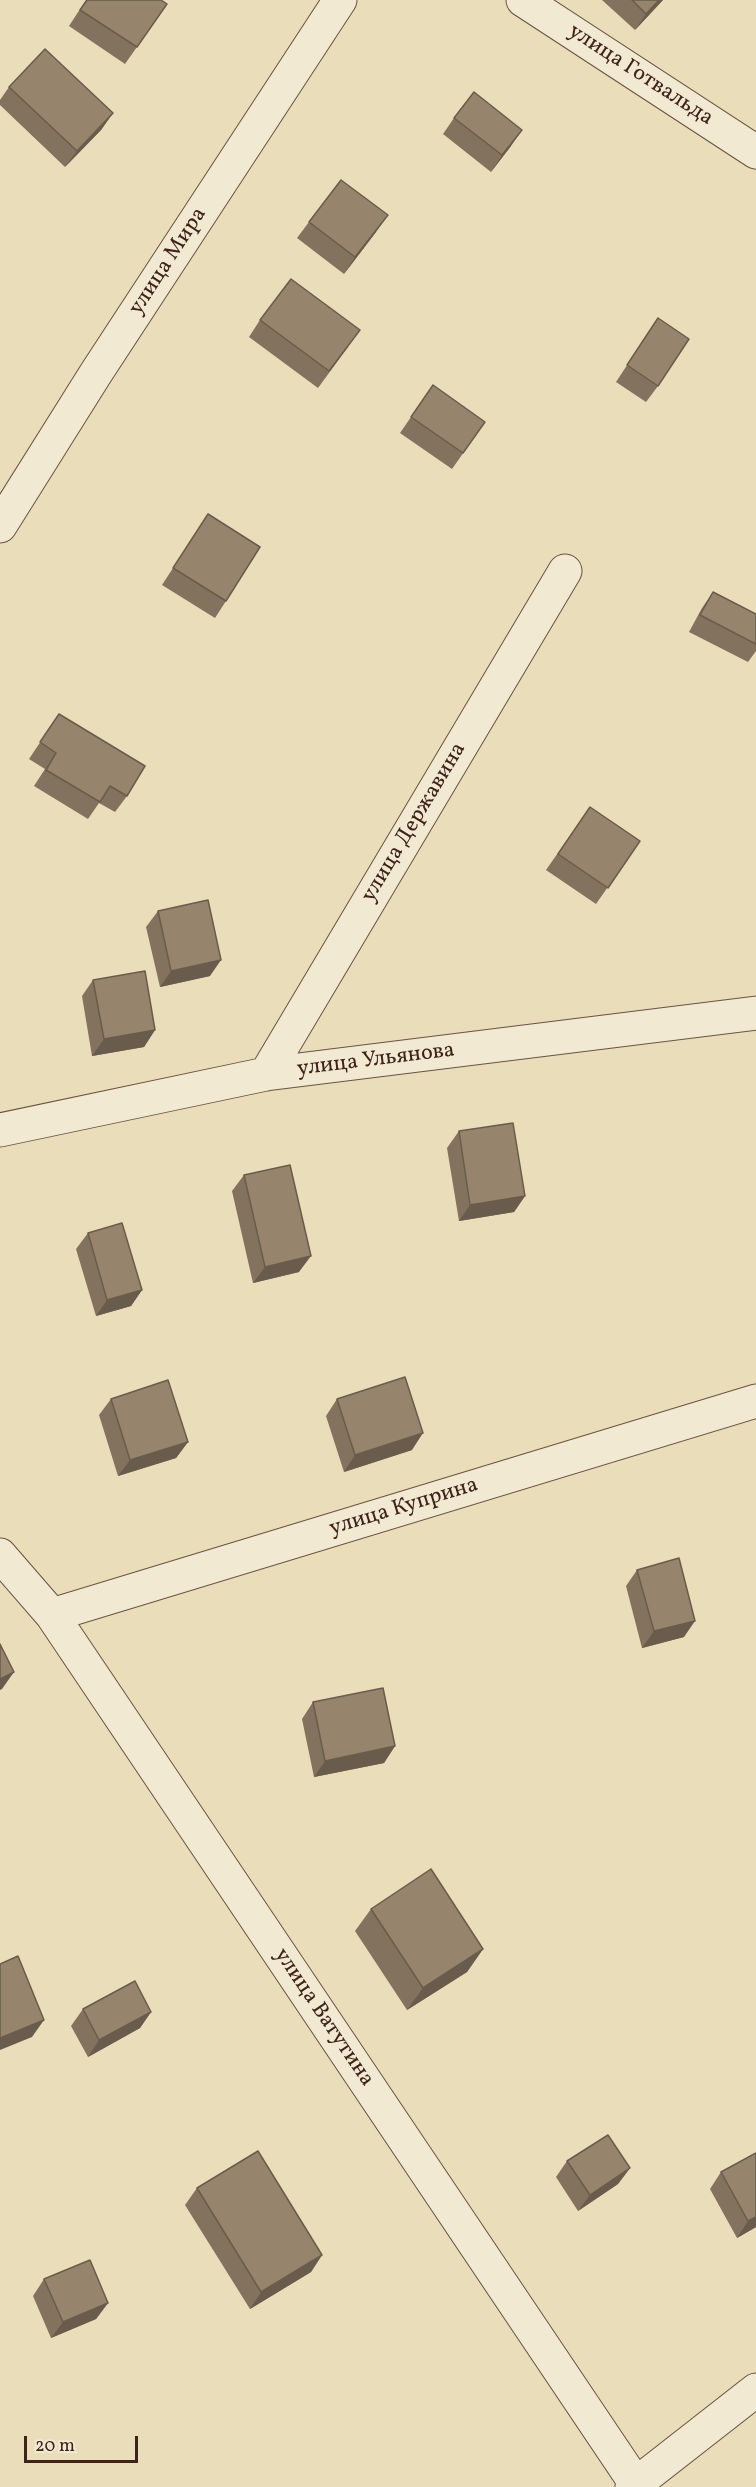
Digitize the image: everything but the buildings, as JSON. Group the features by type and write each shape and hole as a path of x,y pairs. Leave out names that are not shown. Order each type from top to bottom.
{"street":[{"name":"улица Мира","path":"0,526 96,373 340,0"},
{"name":"улица Готвальда","path":"523,0 756,152"},
{"name":"улица Державина","path":"266,1074 565,571"},
{"name":"улица Ульянова","path":"0,1130 266,1074 756,1014"},
{"name":"улица Куприна","path":"52,1615 756,1401"},
{"name":"улица Ватутина","path":"0,1555 52,1615 635,2486"},
{"path":"635,2486 756,2390"}]}
